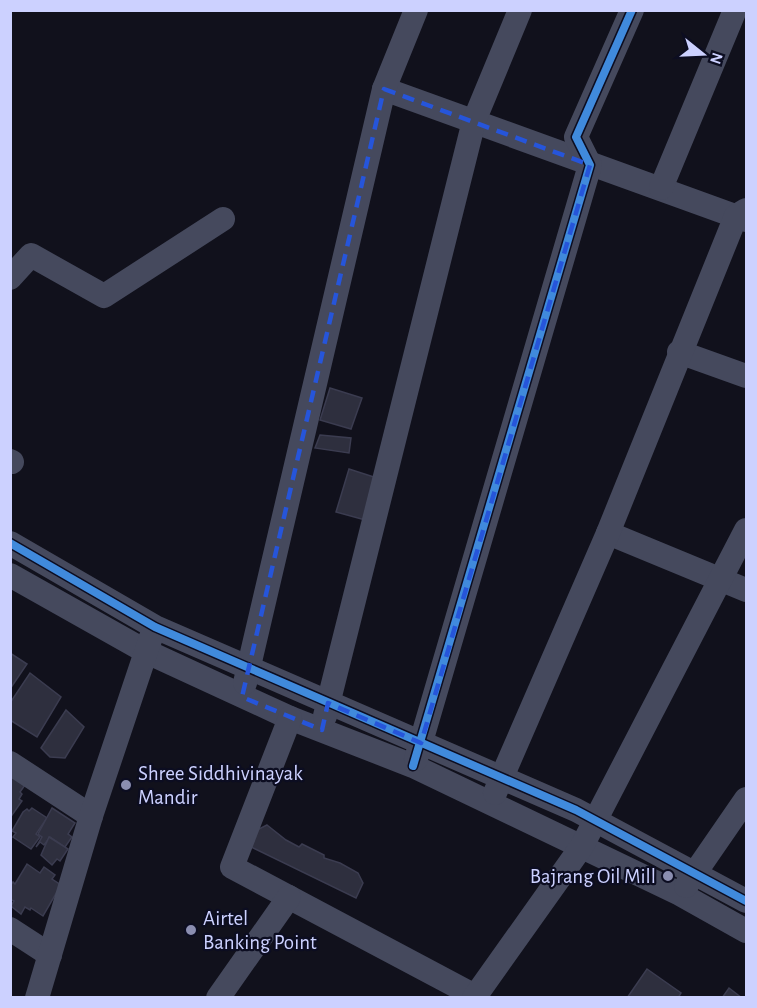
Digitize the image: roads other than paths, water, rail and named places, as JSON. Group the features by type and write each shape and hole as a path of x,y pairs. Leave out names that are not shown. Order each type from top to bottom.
{"street":[{"path":"242,697 384,89 416,10"},
{"path":"321,730 474,121 519,10"},
{"path":"413,766 590,165 576,137 632,10"},
{"path":"661,188 735,10"},
{"path":"384,89 590,165 743,215 680,352 608,533 490,803"},
{"path":"10,278 31,255 104,296 223,219"},
{"path":"680,352 747,376"},
{"path":"291,718 232,867 474,997 582,846 747,530"},
{"path":"608,533 747,590"},
{"path":"10,543 155,627 596,821 747,901"},
{"path":"10,575 145,651 242,697 413,766 680,894 747,931"},
{"path":"37,998 91,816 155,627"},
{"path":"10,763 91,816"},
{"path":"680,894 747,800"},
{"path":"218,998 289,897"},
{"path":"10,928 50,955"}],"place":[{"name":"Shree Siddhivinayak Mandir","path":"126,785"},
{"name":"Bajrang Oil Mill","path":"668,876"},
{"name":"Airtel Banking Point","path":"191,930"}]}
